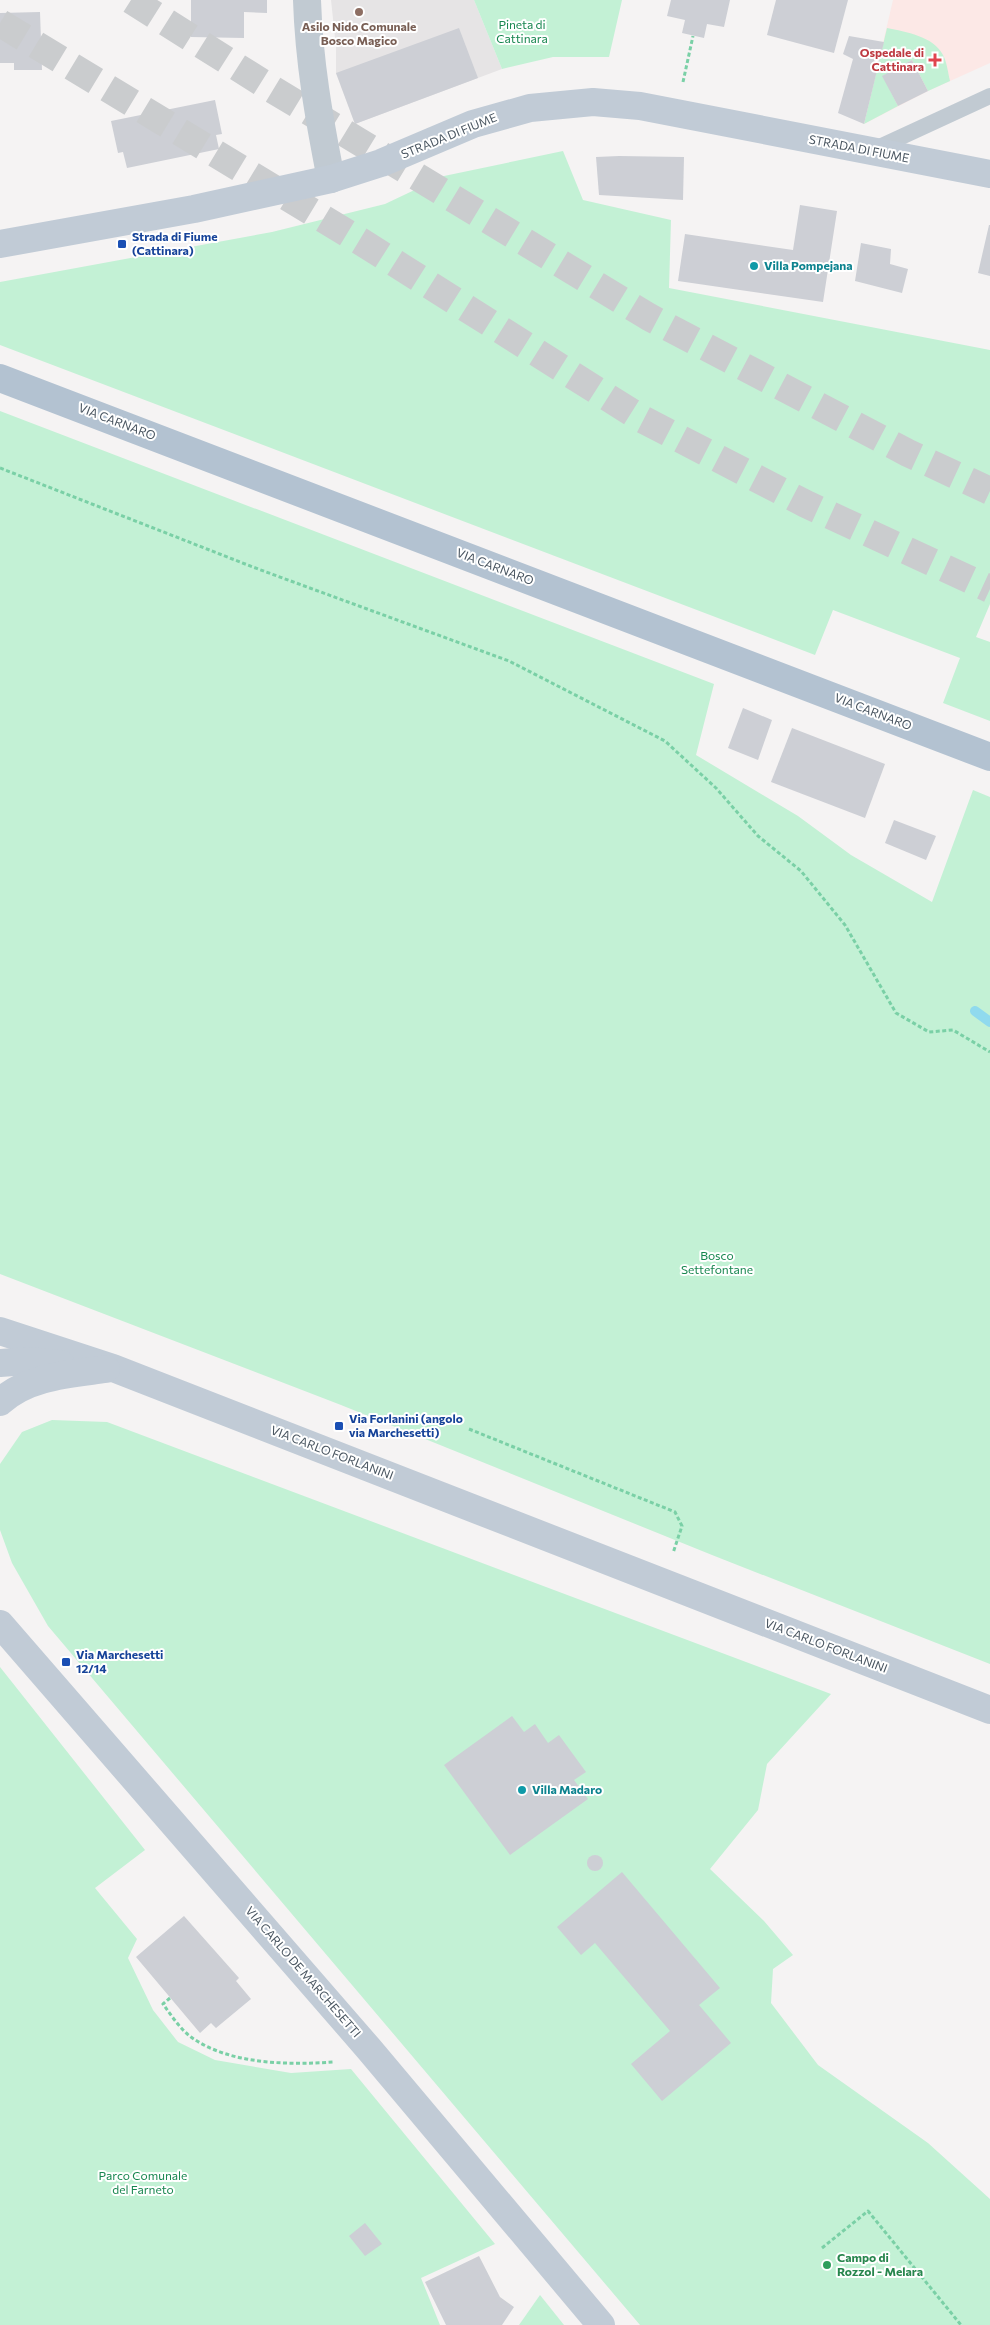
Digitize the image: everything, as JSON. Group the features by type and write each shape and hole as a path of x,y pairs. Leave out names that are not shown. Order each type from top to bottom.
{"main road":[{"name":"STRADA DI FIUME","path":"0,244 204,207 331,179 381,163 472,124 502,115 530,108 593,102 640,106 990,174"},
{"name":"VIA CARNARO","path":"0,378 990,757"},
{"name":"VIA CARLO FORLANINI","path":"0,1331 113,1368 990,1710"},
{"path":"0,1362 26,1360 113,1368"},
{"path":"0,1402 5,1397 42,1379 113,1368"},
{"name":"VIA CARLO DE MARCHESETTI","path":"0,1624 369,2049 601,2325"}],"street":[{"path":"307,0 308,50 312,80 331,179"}],"lane":[{"path":"871,151 990,96"}],"path":[{"path":"683,85 693,36"},
{"path":"0,468 258,568 509,661 665,742 716,788 758,836 801,871 844,925 896,1013 929,1032 954,1030 990,1052"},
{"path":"469,1429 675,1512 681,1520 682,1532 662,1581"},
{"path":"170,1998 163,2004 189,2036 208,2047 243,2057 299,2064 334,2062"},
{"path":"822,2248 868,2211 961,2325"}],"shaded area":[{"path":"331,0 474,0 502,69 355,124 336,73 336,47"},
{"name":"Ospedale di Cattinara","path":"893,0 990,0 990,63 928,91 864,124"}],"green space":[{"name":"Pineta di Cattinara","path":"474,0 622,0 609,57 553,57 502,69"},
{"path":"887,28 918,36 933,43 944,58 950,81 928,91 912,60 883,76 898,106 864,124"},
{"path":"563,151 583,200 671,220 669,288 990,350 990,604 976,637 990,642 990,721 943,703 960,658 833,610 815,655 0,345 0,282 272,232 385,204 444,176"},
{"name":"Bosco Settefontane","path":"0,411 714,684 696,755 798,816 851,855 932,902 973,790 990,797 990,1664 712,1555 341,1405 0,1274"},
{"path":"52,1420 107,1422 831,1694 767,1764 758,1810 710,1869 764,1921 793,1955 773,1969 771,2003 818,2065 928,2143 990,2199 990,2325 640,2325 48,1626 12,1563 0,1530 0,1464 22,1432"},
{"name":"Parco Comunale del Farneto","path":"0,1667 145,1850 95,1888 137,1939 128,1958 153,2010 178,2042 215,2060 291,2073 351,2069 495,2244 421,2278 440,2325 0,2325"},
{"path":"540,2295 564,2325 519,2325"}],"building":[{"path":"191,0 267,0 267,13 244,12 244,38 191,37"},
{"path":"671,0 730,0 724,27 707,24 704,38 682,33 685,20 667,16"},
{"path":"776,0 848,0 834,53 767,35"},
{"path":"40,12 42,70 14,70 14,63 0,63 0,13"},
{"path":"459,28 478,78 355,124 336,73"},
{"path":"849,36 884,42 864,124 838,113 853,59 843,54"},
{"path":"912,60 928,91 898,106 882,76"},
{"path":"215,100 222,134 216,135 219,149 127,168 123,152 118,153 111,121"},
{"path":"596,157 684,157 683,200 599,195"},
{"name":"Villa Pompejana","path":"800,205 837,211 823,302 678,281 685,234 793,250"},
{"path":"990,225 990,276 978,273"},
{"path":"861,243 891,249 890,264 908,269 902,293 855,281"},
{"path":"743,708 772,720 758,760 728,748"},
{"path":"792,728 885,764 865,818 771,782"},
{"path":"894,820 936,836 926,860 885,843"},
{"name":"Villa Madaro","path":"512,1716 524,1732 535,1724 548,1743 559,1735 586,1772 574,1780 588,1799 510,1855 444,1765"},
{"path":"595,1855 601,1857 603,1863 601,1869 595,1871 589,1869 587,1863 589,1857"},
{"path":"622,1872 720,1988 699,2005 731,2043 662,2101 631,2064 670,2031 595,1943 581,1955 557,1927"},
{"path":"184,1916 239,1978 236,1981 251,1999 216,2028 211,2023 200,2033 136,1957"},
{"path":"365,2223 382,2244 365,2256 349,2236"},
{"path":"479,2256 500,2297 514,2307 502,2325 446,2325 425,2282"}],"waterway":[{"path":"975,1011 990,1022"}],"tunnel":[{"path":"131,0 272,89 649,317 908,453 990,491"},
{"path":"0,23 360,241 642,419 806,504 990,589"}],"place":[{"name":"Asilo Nido Comunale Bosco Magico","path":"359,12"},
{"name":"Ospedale di Cattinara","path":"935,60"},
{"name":"Strada di Fiume (Cattinara)","path":"122,244"},
{"name":"Villa Pompejana","path":"754,266"},
{"name":"Via Forlanini (angolo via Marchesetti)","path":"339,1426"},
{"name":"Via Marchesetti 12/14","path":"66,1662"},
{"name":"Villa Madaro","path":"522,1790"},
{"name":"Campo di Rozzol - Melara","path":"827,2265"}]}
